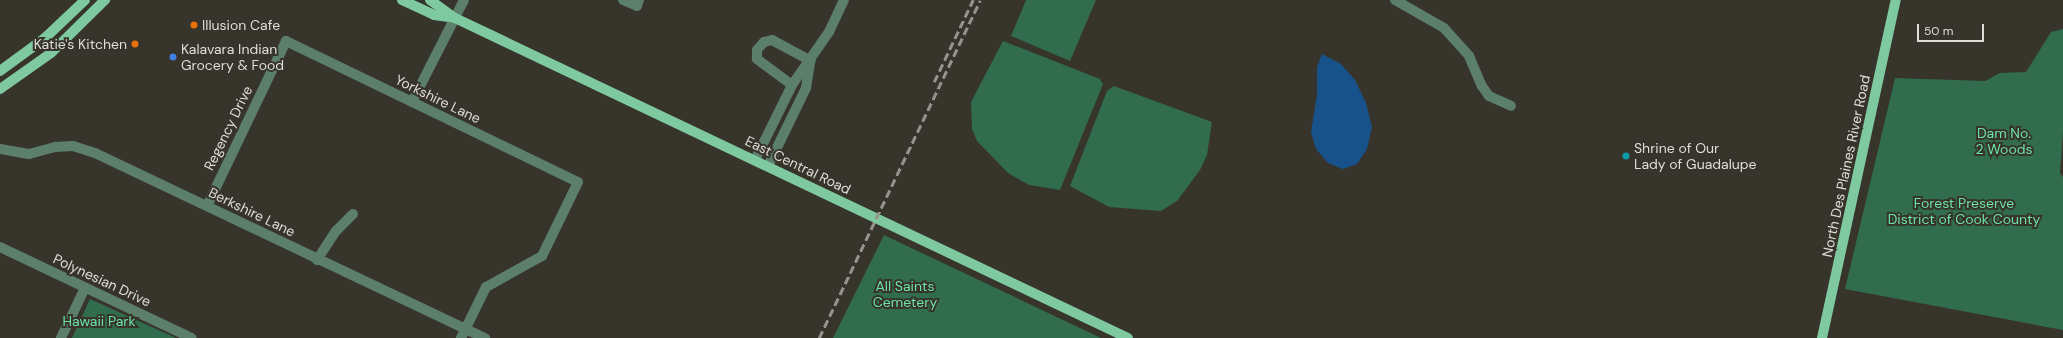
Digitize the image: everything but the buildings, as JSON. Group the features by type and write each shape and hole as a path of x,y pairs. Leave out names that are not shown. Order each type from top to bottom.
{"main road":[{"path":"0,71 45,38 85,0"},
{"path":"0,89 51,53 105,0"},
{"name":"East Central Road","path":"402,0 434,15 455,18"},
{"name":"East Central Road","path":"430,0 455,18 1128,338"},
{"name":"North Des Plaines River Road","path":"1822,338 1896,0"}],"street":[{"path":"412,102 464,0"},
{"path":"623,0 638,3"},
{"path":"755,160 792,85 811,61 829,32 844,0"},
{"path":"1395,0 1444,28 1469,56 1482,86 1489,96 1511,106"},
{"path":"792,85 757,59 757,50 764,42 772,40 811,61"},
{"name":"Yorkshire Lane","path":"286,41 578,182 542,256 486,287 463,333"},
{"name":"Regency Drive","path":"207,206 286,41"},
{"path":"768,166 806,88 811,61"},
{"name":"Berkshire Lane","path":"0,149 29,154 55,147 73,146 95,153 207,206 463,333 485,338"},
{"path":"317,260 336,231 353,214"},
{"name":"Polynesian Drive","path":"0,248 192,338"},
{"path":"61,338 85,288"}],"green space":[{"path":"1026,0 1096,0 1070,61 1011,36"},
{"name":"Forest Preserve District of Cook County","path":"2063,29 2063,132 2060,173 2063,177 2063,330 1845,289 1895,78 1985,81 2000,73 2026,72 2051,32"},
{"path":"1003,41 1100,79 1103,84 1060,190 1029,185 1008,173 977,141 972,129 971,102"},
{"path":"1114,86 1212,122 1207,155 1200,170 1177,201 1161,211 1109,207 1070,186 1107,91"},
{"name":"All Saints Cemetery","path":"884,235 1101,338 833,338"},
{"name":"Hawaii Park","path":"90,299 176,338 72,338"}],"water":[{"path":"1322,54 1341,64 1355,80 1366,103 1372,127 1367,149 1357,164 1343,169 1328,163 1316,149 1311,132 1317,95 1317,67"}],"railway":[{"path":"934,82 973,0"},
{"path":"819,338 980,0"}],"place":[{"name":"Illusion Cafe","path":"194,25"},
{"name":"Katie's Kitchen","path":"135,44"},
{"name":"Kalavara Indian Grocery & Food","path":"173,57"},
{"name":"Shrine of Our Lady of Guadalupe","path":"1626,156"}],"park label":[{"name":"Dam No. 2 Woods","path":"2004,142"}]}
